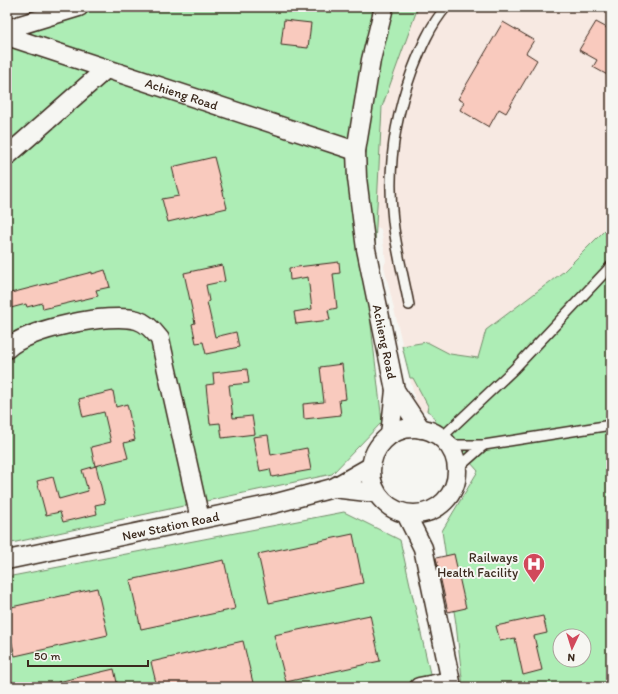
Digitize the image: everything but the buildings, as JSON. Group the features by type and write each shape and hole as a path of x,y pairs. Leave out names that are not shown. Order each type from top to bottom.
{"street":[{"path":"7,29 79,7"},
{"name":"Achieng Road","path":"384,7 371,60 356,152 357,178 365,242 395,390"},
{"name":"Achieng Road","path":"7,36 356,152"},
{"path":"7,156 106,69"},
{"path":"7,349 26,336 86,321 117,317 137,320 152,328 160,339 200,519"},
{"path":"395,390 421,429"},
{"path":"390,435 395,390"},
{"path":"411,428 421,429 432,432 445,441 456,460 456,482 450,495 441,505 429,512 406,514 388,506 376,493 372,484 370,467 373,454 380,443 390,435 411,428"},
{"name":"New Station Road","path":"7,560 273,504 333,488 370,467"},
{"name":"New Station Road","path":"333,488 376,493"},
{"path":"423,548 429,512"},
{"path":"406,514 423,548 451,684 419,687"}],"lane":[{"path":"409,305 393,221 391,176 394,133 404,93 421,47 435,21 446,7"},
{"path":"445,441 611,266"},
{"path":"445,441 484,445 611,425"},
{"path":"457,469 484,445"}],"shaded area":[{"path":"406,7 611,7 611,224 496,339 427,411 418,412 384,266 386,261 381,229 373,225 371,161"}],"green space":[{"path":"99,7 418,7 382,107 371,325 382,422 332,474 7,544 7,41"},
{"path":"611,224 611,687 463,687 456,624 442,531 478,471 438,426 431,413 427,411 428,406 413,378 410,378 402,346 427,342 450,354 478,358 486,330 563,272"},
{"path":"344,512 400,540 433,687 7,687 7,577"}],"place":[{"name":"Railways Health Facility","path":"534,584"}]}
